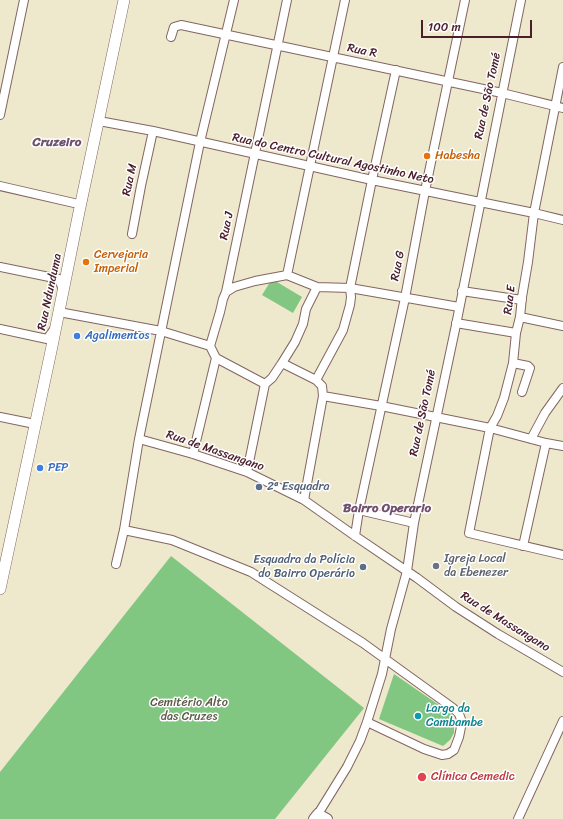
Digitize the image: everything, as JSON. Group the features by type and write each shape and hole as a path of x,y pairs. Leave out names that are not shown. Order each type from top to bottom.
{"main road":[{"name":"Rua Ndunduma","path":"0,552 30,423 74,203 117,0"},
{"name":"Rua Ndunduma","path":"0,589 124,0"}],"street":[{"path":"0,115 24,0"},
{"path":"116,564 124,530 139,439 200,142 234,0"},
{"name":"Rua J","path":"210,346 222,300 226,292 287,0"},
{"path":"287,275 345,0"},
{"name":"Rua G","path":"355,536 359,510 404,298 464,0"},
{"name":"Rua de São Tomé","path":"316,817 347,767 360,741 382,674 391,629 407,571 414,524 521,0"},
{"name":"Rua R","path":"171,37 174,27 181,25 332,58 448,81 559,107"},
{"name":"Rua E","path":"523,546 469,533 490,428 498,416 513,363 534,213 559,107 563,67"},
{"path":"316,380 343,330 350,305 350,288 396,70"},
{"name":"Rua do Centro Cultural Agostinho Neto","path":"99,121 153,131 309,167 563,220"},
{"name":"Rua M","path":"132,234 153,131"},
{"path":"0,186 74,203"},
{"path":"0,267 59,279 63,291"},
{"path":"226,292 234,287 255,281 287,275 317,287 350,288 459,307"},
{"path":"247,472 265,384 272,378 282,363 301,329 306,309 317,287"},
{"path":"462,291 522,300"},
{"path":"58,312 161,331 210,346 216,358 265,384"},
{"path":"520,317 563,326"},
{"path":"456,323 516,334"},
{"path":"0,329 47,339 56,328"},
{"path":"192,454 216,358"},
{"path":"282,363 316,380 322,386 323,396 304,500"},
{"path":"513,363 528,366 530,368 522,392"},
{"path":"531,439 545,413 563,388"},
{"path":"323,396 490,428 563,446"},
{"path":"0,417 30,423"},
{"name":"Rua de Massangano","path":"139,439 247,472 304,500 407,571 456,607 563,672"},
{"path":"546,443 523,546 563,555"},
{"path":"359,510 414,524"},
{"path":"124,530 172,540 251,572 363,643 453,708 459,714 462,722 459,737 454,750 448,754 442,755 424,749 367,722"},
{"path":"518,819 563,721"},
{"path":"316,817 327,819"}],"green space":[{"path":"272,279 302,297 293,313 262,295"},
{"name":"Cemitério Alto das Cruzes","path":"171,556 364,708 275,819 0,819 0,772"},
{"path":"394,674 452,714 454,733 450,740 443,746 379,719"}],"place":[{"name":"Habesha","path":"427,156"},
{"name":"Cervejaria Imperial","path":"86,262"},
{"name":"Agalimentos","path":"77,336"},
{"name":"PEP","path":"40,468"},
{"name":"2ª Esquadra","path":"259,487"},
{"name":"Igreja Local da Ebenezer","path":"436,566"},
{"name":"Esquadra da Polícia do Bairro Operário","path":"363,567"},
{"name":"Largo da Cambambe","path":"418,716"},
{"name":"Clínica Cemedic","path":"422,777"}],"district":[{"name":"Cruzeiro","path":"57,143"},
{"name":"Bairro Operario","path":"387,509"}]}
